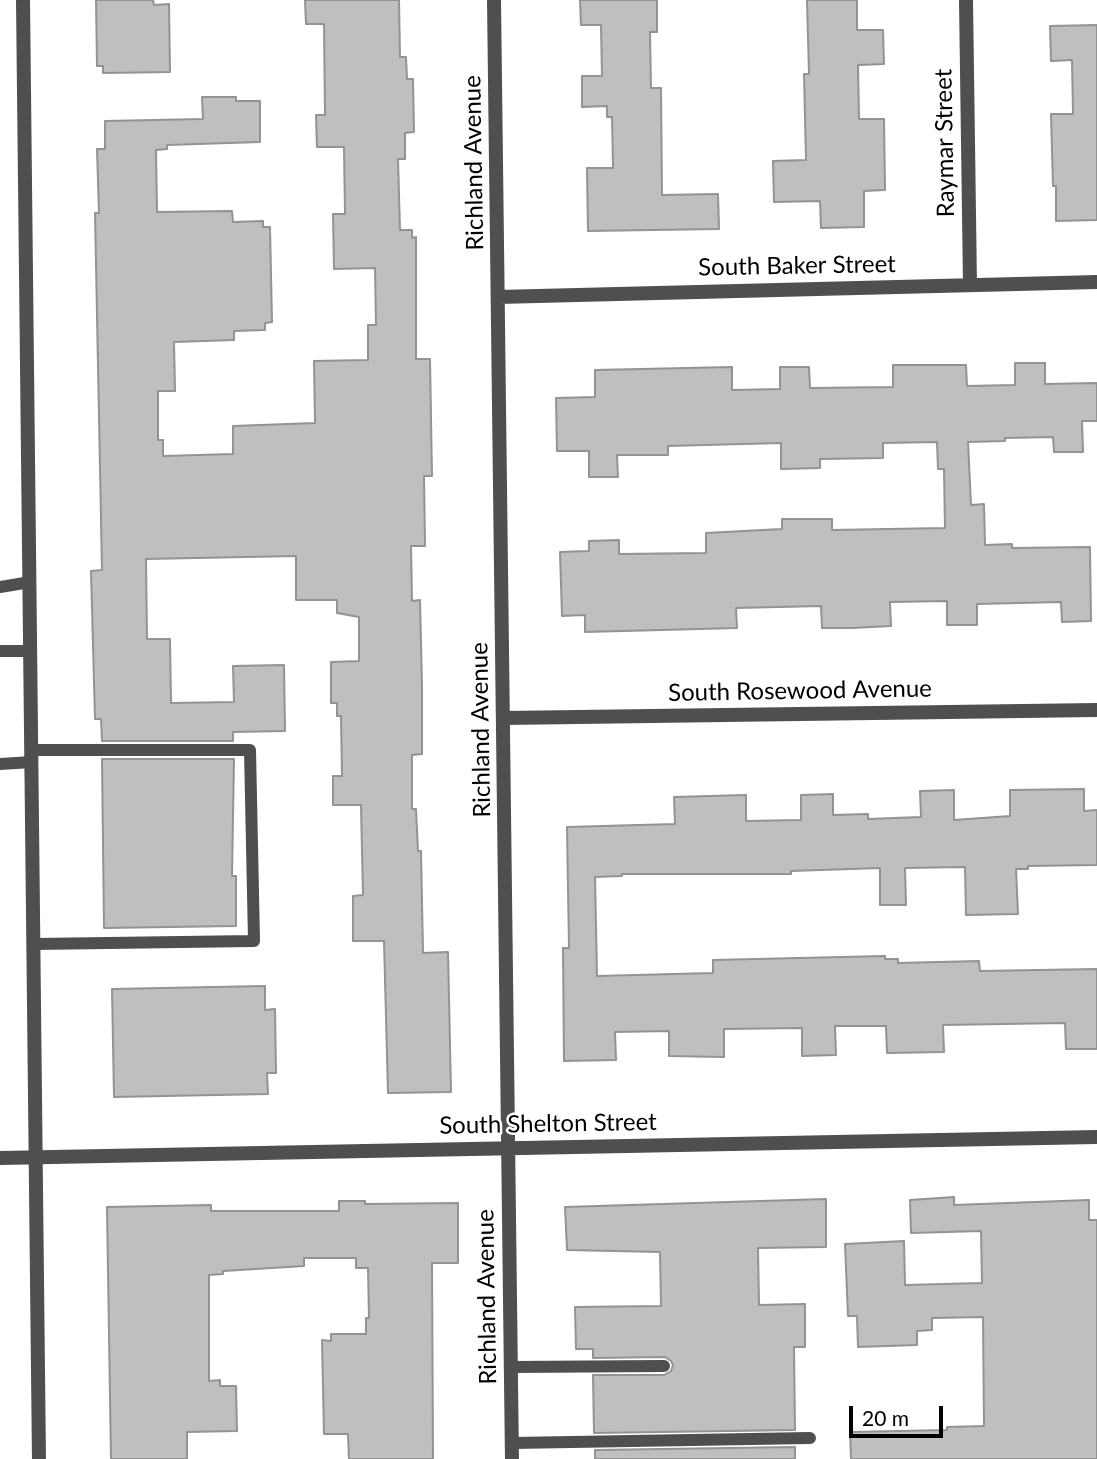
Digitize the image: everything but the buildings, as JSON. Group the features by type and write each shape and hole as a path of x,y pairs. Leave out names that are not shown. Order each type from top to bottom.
{"street":[{"path":"23,0 39,1459"},
{"name":"Richland Avenue","path":"494,0 512,1459"},
{"name":"Raymar Street","path":"966,0 970,285"},
{"name":"South Baker Street","path":"498,297 1097,282"},
{"name":"South Rosewood Avenue","path":"503,718 1097,710"},
{"name":"South Shelton Street","path":"0,1158 1097,1137"}],"lane":[{"path":"0,587 30,582"},
{"path":"0,651 31,651"},
{"path":"0,764 32,756 250,750 254,941 34,944"},
{"path":"511,1367 664,1366"},
{"path":"512,1443 810,1438"}]}
